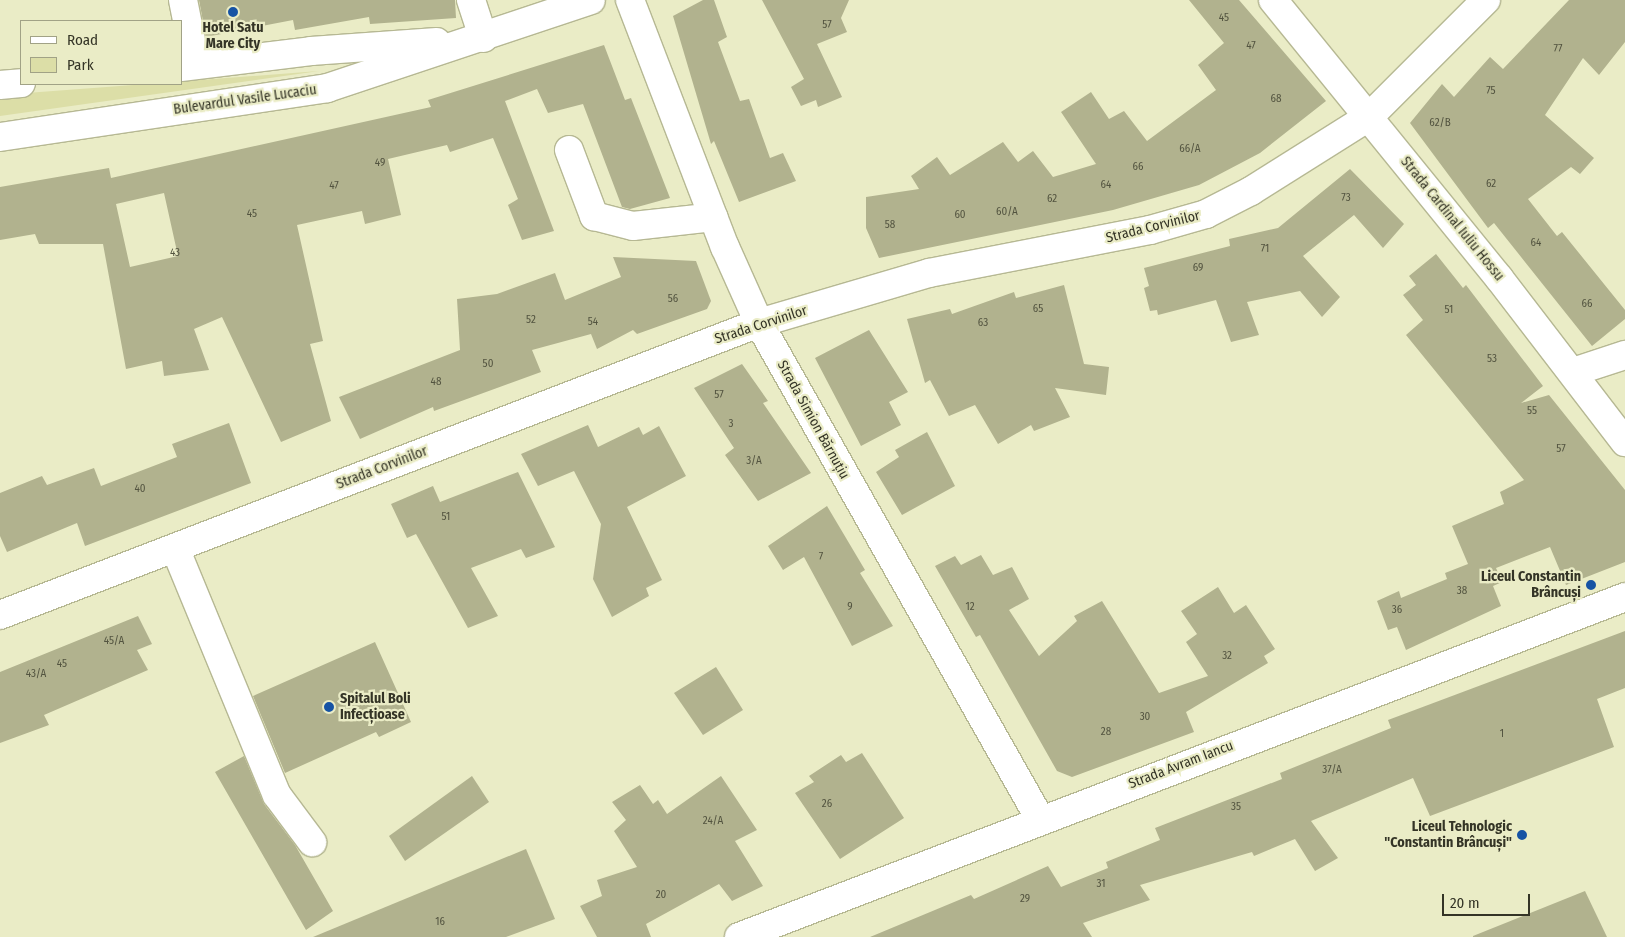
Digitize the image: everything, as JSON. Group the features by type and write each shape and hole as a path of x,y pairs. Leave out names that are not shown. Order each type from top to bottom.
{"street":[{"path":"183,0 188,66"},
{"path":"471,0 483,38"},
{"name":"Bulevardul Vasile Lucaciu","path":"0,137 327,88 483,38 591,0"},
{"name":"Strada Simion Bărnuțiu","path":"630,0 714,217 759,323 1040,819"},
{"name":"Strada Cardinal Iuliu Hossu","path":"1273,0 1370,116 1573,372 1625,442"},
{"name":"Strada Corvinilor","path":"0,615 759,323 929,273 1150,230 1206,214 1251,191 1370,116 1486,0"},
{"name":"Bulevardul Vasile Lucaciu","path":"188,66 311,51 483,38"},
{"path":"0,85 20,83"},
{"path":"569,150 594,216 633,226 714,217"},
{"path":"1573,372 1625,355"},
{"path":"175,548 277,794 312,842"},
{"name":"Strada Avram Iancu","path":"739,937 1040,819 1625,597"}],"green space":[{"path":"319,71 0,116 0,95 133,85 182,85 182,81"}],"building":[{"path":"199,0 455,0 456,18 370,24 369,17 295,30 293,20 206,37"},
{"path":"703,0 714,0 727,37 718,42 740,101 749,99 770,158 783,153 796,181 739,202 714,141 711,144 673,16"},
{"path":"762,0 849,0 841,18 847,32 817,44 842,97 818,107 816,100 801,106 791,87 804,79"},
{"path":"1189,0 1239,0 1326,101 1260,153 1199,185 1113,210 879,258 866,228 866,197 919,189 911,176 937,157 950,175 1003,142 1018,162 1033,151 1053,177 1096,164 1061,112 1091,92 1109,119 1124,111 1147,141 1216,90 1198,65 1224,43"},
{"path":"1569,0 1625,0 1625,42 1599,75 1583,58 1545,115 1594,158 1580,174 1571,167 1528,199 1557,236 1562,232 1625,310 1625,319 1592,346 1494,223 1488,228 1410,123 1442,84 1454,97 1490,57 1503,69"},
{"path":"604,45 625,100 631,98 670,198 630,209 622,207 583,104 548,113 537,89 505,101 554,231 522,240 508,205 518,199 493,138 450,152 447,145 388,159 401,215 365,224 362,211 297,225 323,341 310,344 331,421 281,442 222,317 194,329 209,370 164,376 162,361 126,369 103,244 39,244 35,234 0,240 0,187 109,168 111,178 431,107 428,100","holes":["164,193 178,256 130,267 116,204"]},
{"path":"1350,169 1404,224 1383,248 1354,215 1303,256 1340,297 1322,317 1300,291 1247,302 1259,335 1231,342 1216,300 1158,315 1157,310 1150,311 1144,288 1149,286 1144,268 1230,246 1229,239 1278,228"},
{"path":"1436,254 1463,288 1466,285 1543,386 1521,403 1549,395 1625,490 1625,562 1566,585 1550,547 1496,568 1502,582 1493,586 1501,606 1406,650 1397,627 1388,630 1377,601 1399,591 1401,598 1447,579 1445,573 1468,564 1452,526 1504,504 1500,492 1524,480 1406,335 1423,320 1403,295 1416,285 1409,276"},
{"path":"613,257 696,261 711,301 707,309 637,334 633,330 597,349 591,334 532,350 541,372 434,411 433,407 360,439 339,397 460,350 457,299 497,294 555,273 565,300 621,277"},
{"path":"1064,285 1084,364 1109,367 1106,395 1055,388 1070,417 1034,431 1031,425 998,444 975,405 949,416 930,380 925,383 907,319 950,309 952,314 1014,292 1016,298"},
{"path":"869,330 908,392 889,402 901,425 861,446 815,358"},
{"path":"742,364 768,401 763,403 811,473 758,501 725,455 734,448 694,388"},
{"path":"229,423 251,483 85,546 77,523 7,552 0,536 0,493 42,476 47,485 94,468 101,486 177,457 172,444"},
{"path":"588,425 598,447 639,427 643,435 659,426 686,476 627,507 662,580 646,588 649,596 612,617 593,579 601,524 574,471 538,486 521,454"},
{"path":"927,432 955,486 902,515 876,472 899,457 895,450"},
{"path":"518,472 555,547 526,558 521,549 471,568 498,616 468,628 416,534 407,538 391,504 433,486 440,502"},
{"path":"827,506 865,570 860,573 893,626 852,646 804,557 783,570 768,546"},
{"path":"981,555 993,575 1012,567 1029,599 1009,610 1039,656 1077,621 1074,616 1102,601 1159,693 1208,676 1186,642 1197,634 1181,611 1218,587 1234,613 1246,605 1275,649 1264,656 1268,663 1186,712 1194,732 1072,777 1057,771 980,635 976,637 935,566 955,556 961,565"},
{"path":"138,616 152,644 137,650 148,670 44,715 49,725 0,743 0,672"},
{"path":"1625,631 1625,688 1597,699 1614,747 1430,816 1413,778 1311,821 1338,858 1315,871 1295,839 1254,856 1252,852 1140,885 1150,900 1083,923 1092,937 870,937 971,895 974,899 1048,866 1061,887 1108,868 1106,862 1160,840 1155,828 1282,779 1280,773 1391,728 1388,720"},
{"name":"Spitalul Boli Infecțioase","path":"375,642 411,722 379,737 376,732 285,773 253,696"},
{"path":"716,667 743,710 703,735 674,693"},
{"path":"862,753 904,818 840,859 795,793 814,782 809,776 841,755 846,762"},
{"path":"244,756 264,804 295,845 333,911 306,930 215,772"},
{"path":"472,776 489,802 405,861 389,836"},
{"path":"721,776 757,830 735,841 763,886 732,901 719,884 646,924 651,937 597,937 580,906 602,896 597,880 637,867 614,831 626,820 612,802 640,785 653,804 658,800 667,814"},
{"path":"526,849 555,919 506,937 313,937"},
{"path":"1585,891 1607,937 1473,937 1473,936"}],"place":[{"name":"Hotel Satu Mare City","path":"233,12"},
{"name":"Liceul Constantin Brâncuși","path":"1591,585"},
{"name":"Spitalul Boli Infecțioase","path":"329,707"},
{"name":"Liceul Tehnologic \"Constantin Brâncuși\"","path":"1522,835"}]}
